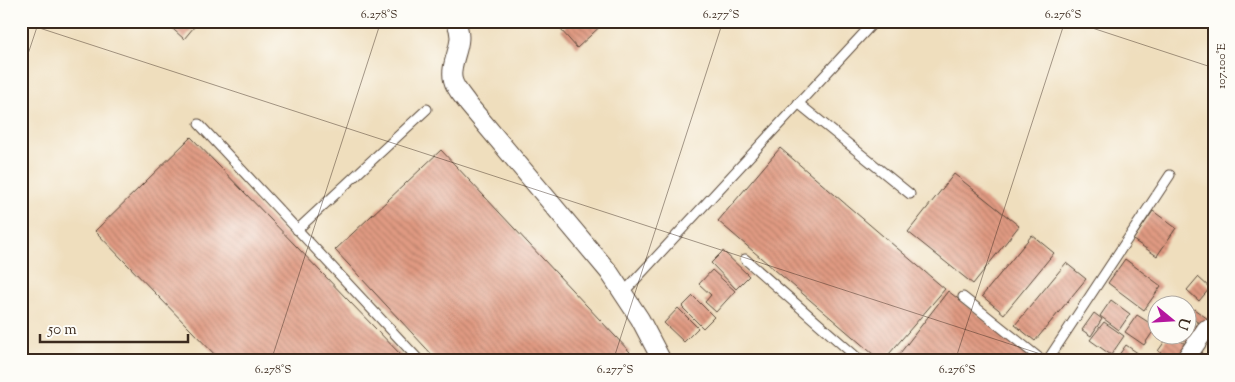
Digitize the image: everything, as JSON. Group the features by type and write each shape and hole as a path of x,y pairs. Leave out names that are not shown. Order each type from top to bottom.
{"street":[{"path":"455,21 460,36 452,79 456,88 609,272 640,319 662,360"},
{"path":"1184,361 1206,329"}],"lane":[{"path":"623,292 875,21"},
{"path":"798,103 910,194"},
{"path":"297,230 427,109"},
{"path":"199,124 420,361"},
{"path":"1047,361 1170,175"},
{"path":"745,259 861,361"},
{"path":"963,297 1043,361"},
{"path":"632,361 662,360"}],"building":[{"path":"164,21 199,21 184,39"},
{"path":"571,21 606,21 577,48 561,30"},
{"path":"191,137 402,356 396,361 221,361 95,231"},
{"path":"780,148 945,289 883,361 718,221"},
{"path":"441,150 630,352 620,361 438,361 335,250"},
{"path":"954,174 1019,226 973,284 908,232"},
{"path":"1153,211 1176,228 1157,256 1133,240"},
{"path":"1032,235 1054,253 1004,314 982,296"},
{"path":"723,251 749,276 736,289 711,263"},
{"path":"1125,259 1161,286 1155,294 1148,294 1148,304 1144,310 1108,283"},
{"path":"1066,263 1086,279 1035,341 1015,325"},
{"path":"712,270 735,291 716,312 705,302 711,295 699,284"},
{"path":"1198,277 1210,288 1199,301 1198,294 1191,294 1187,290"},
{"path":"948,291 1038,361 894,361"},
{"path":"693,296 714,317 703,328 682,307"},
{"path":"1111,300 1130,314 1119,330 1100,316"},
{"path":"678,308 698,328 684,342 664,323"},
{"path":"1198,312 1208,319 1203,326 1198,322"},
{"path":"1094,313 1102,319 1091,336 1082,330"},
{"path":"1137,315 1148,322 1148,339 1144,345 1125,332"},
{"path":"1104,322 1124,336 1111,355 1090,340"},
{"path":"1163,344 1185,344 1190,347 1180,361 1173,361 1158,351"},
{"path":"1126,345 1142,356 1139,361 1119,361 1116,359"}]}
